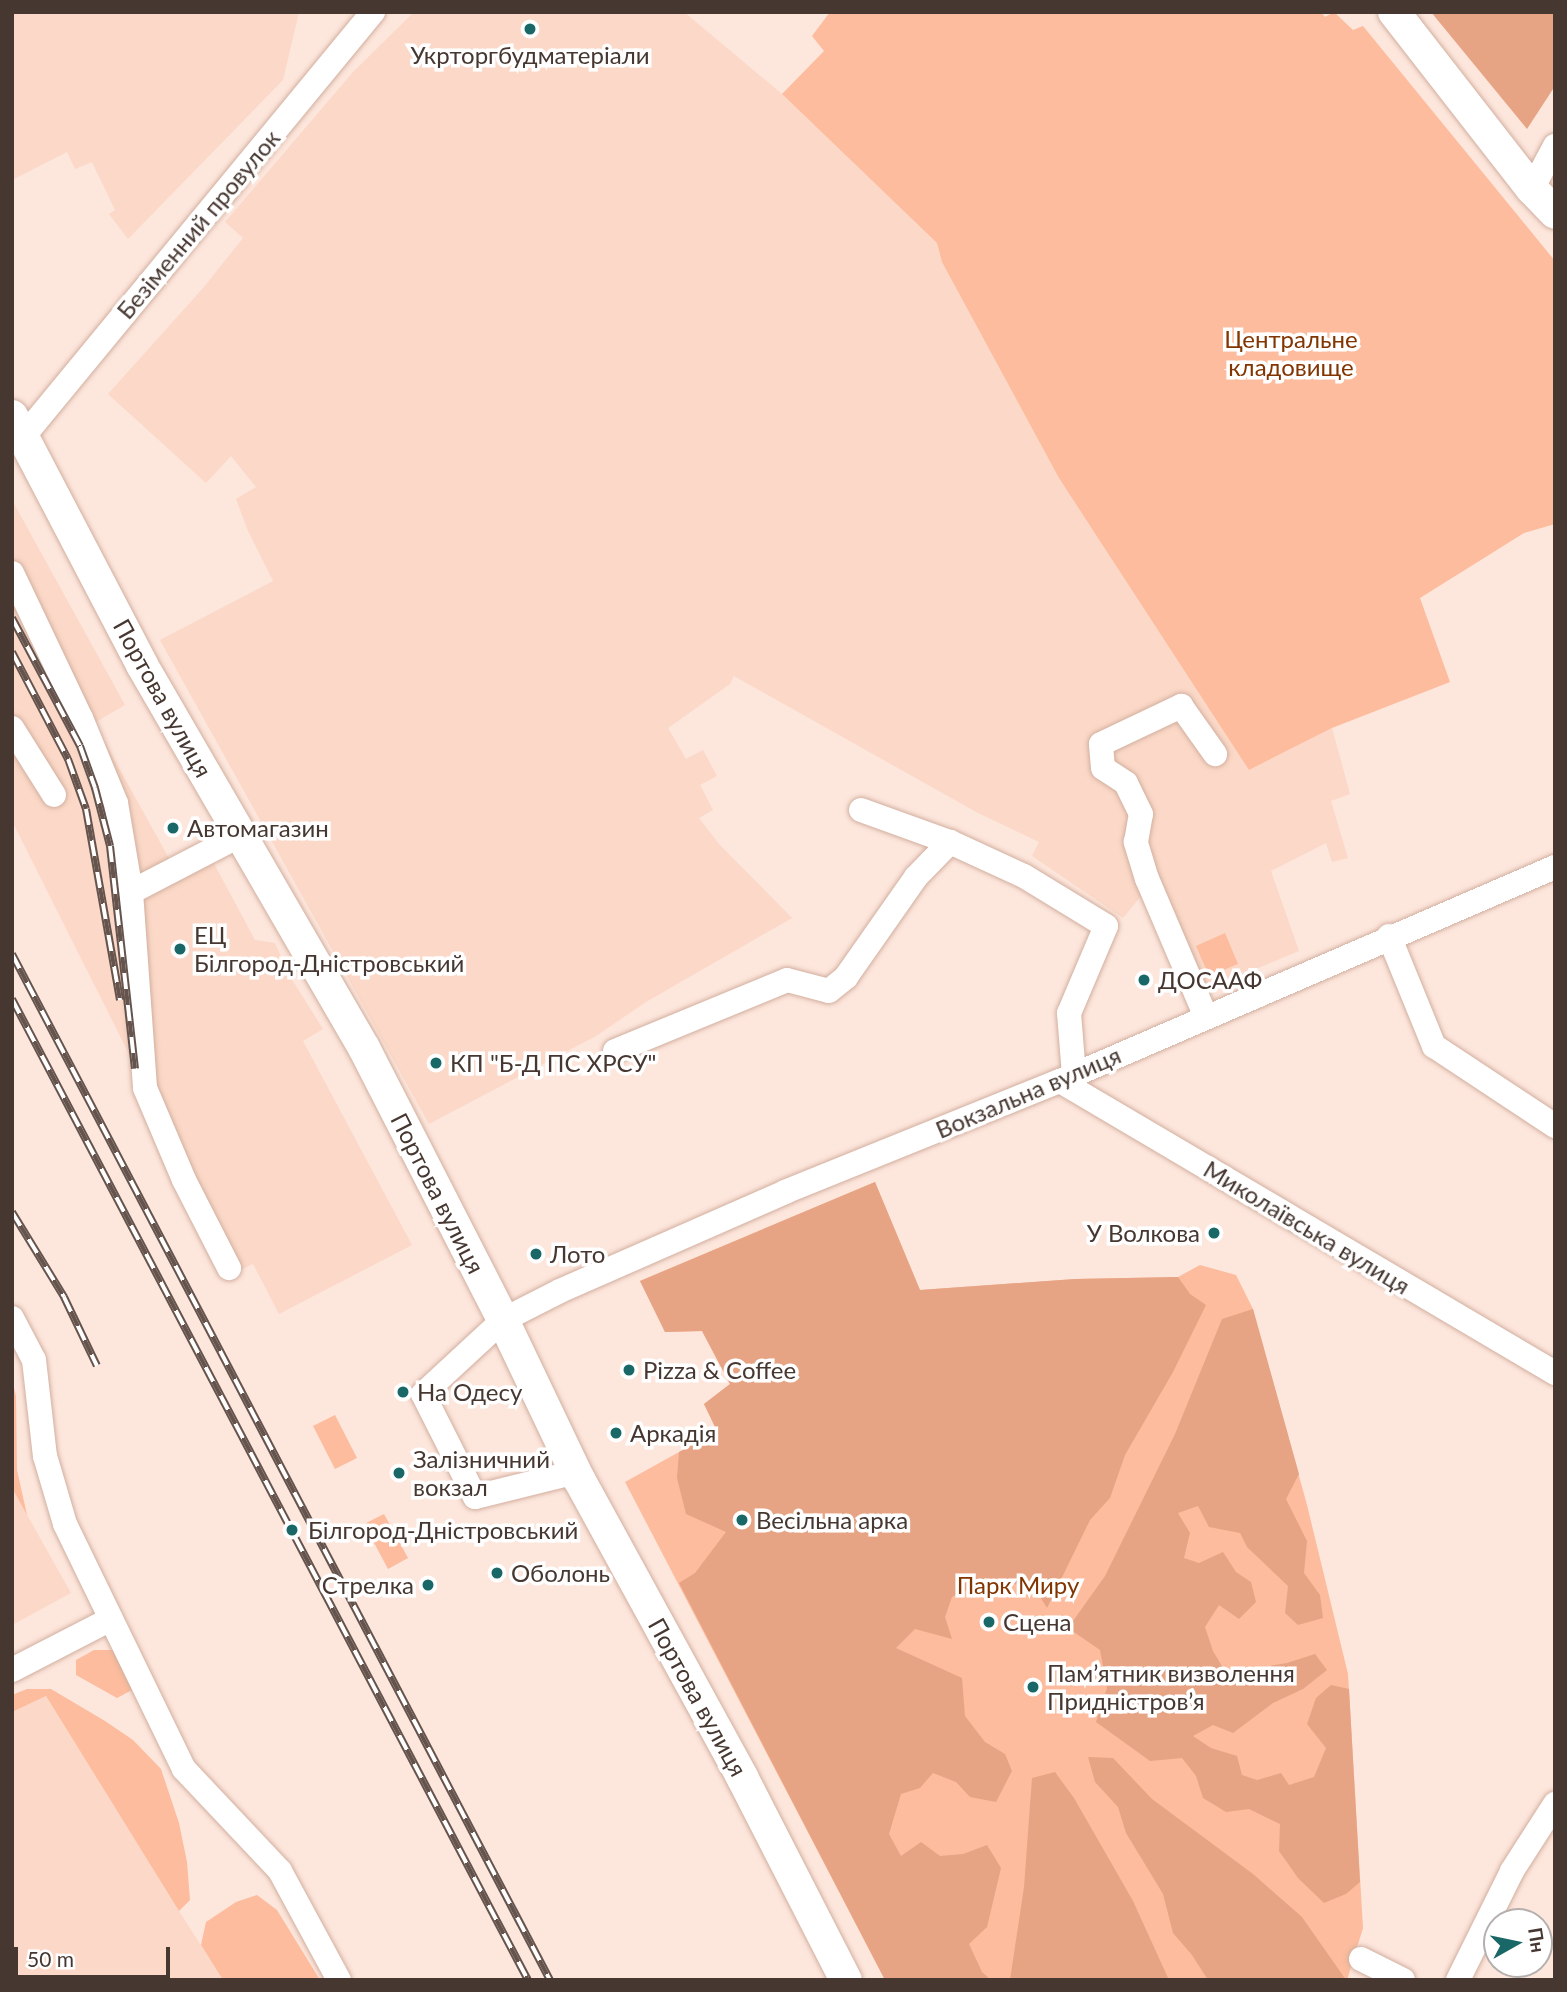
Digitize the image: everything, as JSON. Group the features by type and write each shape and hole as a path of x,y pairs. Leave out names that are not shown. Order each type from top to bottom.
{"main road":[{"path":"1394,12 1532,189 1555,213"},
{"name":"Портова вулиця","path":"16,431 142,665 364,1048 503,1320 576,1472 742,1777 846,1980"}],"street":[{"name":"Безіменний провулок","path":"16,431 373,12"},
{"path":"1532,189 1555,146"},
{"path":"12,573 82,718 116,803 131,892 145,1088 184,1180 229,1268"},
{"path":"1206,1017 1143,867 1136,842 1141,814 1126,783 1103,768 1101,744 1181,706 1215,754"},
{"path":"12,728 54,795"},
{"path":"861,810 950,842 1024,876 1106,926 1069,1013 1067,1078"},
{"path":"131,892 241,835"},
{"path":"615,1051 787,980 829,991 846,978 916,877 950,842"},
{"name":"Вокзальна вулиця","path":"576,1472 475,1497 423,1394 503,1320 785,1192 1067,1078 1389,936 1555,867"},
{"path":"1389,936 1434,1046 1555,1126"},
{"name":"Миколаївська вулиця","path":"1067,1078 1555,1373"},
{"path":"12,1318 34,1360 45,1456 65,1524 184,1769 280,1871 339,1980"},
{"path":"12,1670 111,1619"},
{"path":"1458,1980 1512,1871 1555,1804"},
{"path":"1362,1959 1403,1980"}],"shaded area":[{"path":"12,12 299,12 283,80 128,239 109,214 115,210 92,162 75,169 67,152 12,180"},
{"path":"414,12 684,12 782,94 937,243 942,262 1249,770 1332,728 1350,794 1331,801 1348,858 1332,862 1326,843 1271,871 1299,951 1188,997 1141,896 1123,918 1032,856 1039,842 978,813 734,676 730,684 668,728 686,759 703,750 717,776 700,785 713,810 699,818 719,844 792,918 646,1002 596,1036 429,1124 160,640 273,581 248,531 236,499 256,487 231,456 206,483 108,394 204,287 243,238 225,222 353,72"},
{"path":"1431,12 1555,12 1555,86 1527,129"},
{"path":"12,500 125,705 94,723 171,862 204,845 255,940 275,943 291,978 323,1029 303,1041 412,1245 279,1314 253,1264 238,1271 12,821"},
{"path":"875,1182 920,1290 1075,1279 1178,1277 1190,1294 1206,1305 1173,1372 1125,1455 1110,1498 1090,1520 1047,1608 1037,1592 1022,1585 986,1580 952,1597 945,1617 952,1639 915,1629 896,1648 962,1678 965,1716 985,1742 1005,1754 1012,1771 996,1802 970,1797 956,1782 933,1773 920,1788 901,1794 889,1834 901,1856 921,1842 940,1856 963,1854 987,1845 1001,1868 987,1927 969,1944 982,1972 991,1980 885,1980 679,1583 695,1573 726,1532 686,1514 677,1478 679,1452 717,1431 704,1404 730,1384 702,1331 665,1332 640,1281"},
{"path":"1253,1309 1299,1474 1286,1499 1307,1541 1304,1573 1320,1595 1323,1618 1298,1625 1285,1613 1288,1586 1247,1547 1240,1533 1209,1527 1198,1506 1178,1513 1190,1533 1184,1558 1199,1563 1223,1552 1236,1572 1251,1582 1256,1602 1239,1619 1219,1605 1205,1627 1213,1651 1226,1673 1287,1663 1315,1654 1327,1670 1303,1689 1273,1703 1233,1733 1213,1725 1193,1736 1211,1748 1237,1756 1242,1775 1257,1780 1281,1773 1289,1785 1314,1777 1326,1748 1307,1724 1316,1698 1331,1685 1349,1689 1360,1882 1346,1894 1324,1903 1298,1878 1279,1851 1280,1824 1249,1809 1226,1812 1203,1798 1196,1776 1182,1758 1150,1761 1096,1722 1107,1688 1100,1650 1068,1628 1105,1576 1175,1434 1222,1319"},
{"path":"12,1488 71,1593 12,1625"},
{"path":"46,1696 223,1980 12,1980 12,1712"},
{"path":"1088,1757 1113,1758 1152,1799 1253,1874 1302,1917 1346,1980 1208,1980 1173,1933 1163,1894 1126,1833 1118,1807 1095,1782"},
{"path":"1055,1772 1074,1798 1133,1901 1169,1980 1010,1980 1024,1887 1032,1778"}],"green space":[{"name":"Центральне кладовище","path":"830,12 1321,12 1325,17 1334,12 1353,30 1363,26 1555,261 1555,524 1524,533 1420,598 1450,682 1332,728 1249,770 1059,478 942,262 937,243 782,94 824,51 812,36"},
{"path":"1225,933 1238,964 1209,976 1196,946"},
{"name":"Парк Миру","path":"875,1182 920,1290 1075,1279 1178,1277 1200,1265 1236,1275 1253,1309 1307,1505 1348,1674 1363,1928 1347,1980 885,1980 625,1482 717,1431 704,1404 730,1384 702,1331 665,1332 640,1281"},
{"path":"12,1380 16,1396 17,1470 27,1515 12,1488"},
{"path":"335,1415 357,1458 335,1469 313,1426"},
{"path":"384,1514 408,1558 388,1569 364,1524"},
{"path":"94,1650 115,1650 127,1670 132,1690 117,1698 76,1675 76,1660"},
{"path":"27,1689 51,1689 105,1721 133,1740 161,1769 179,1823 187,1862 190,1900 179,1911 46,1696 12,1712 12,1695"},
{"path":"257,1895 277,1910 320,1980 223,1980 201,1945 206,1922 236,1902"}],"railway":[{"path":"12,618 80,746 95,788 110,846 135,1069"},
{"path":"12,652 68,759 86,809 120,1000"},
{"path":"12,954 550,1980"},
{"path":"12,999 528,1980"},
{"path":"12,1212 64,1297 97,1366"}],"place":[{"name":"Укрторгбудматеріали","path":"530,29"},
{"name":"Автомагазин","path":"173,828"},
{"name":"ЕЦ Білгород-Дністровський","path":"180,949"},
{"name":"ДОСААФ","path":"1144,980"},
{"name":"КП \"Б-Д ПС ХРСУ\"","path":"436,1063"},
{"name":"У Волкова","path":"1214,1233"},
{"name":"Лото","path":"536,1254"},
{"name":"Pizza & Coffee","path":"629,1370"},
{"name":"На Одесу","path":"403,1392"},
{"name":"Аркадія","path":"616,1433"},
{"name":"Залізничний вокзал","path":"399,1473"},
{"name":"Весільна арка","path":"742,1520"},
{"name":"Білгород-Дністровський","path":"292,1530"},
{"name":"Оболонь","path":"497,1573"},
{"name":"Стрелка","path":"428,1585"},
{"name":"Сцена","path":"989,1622"},
{"name":"Пам’ятник визволення Придністров’я","path":"1033,1687"}]}
